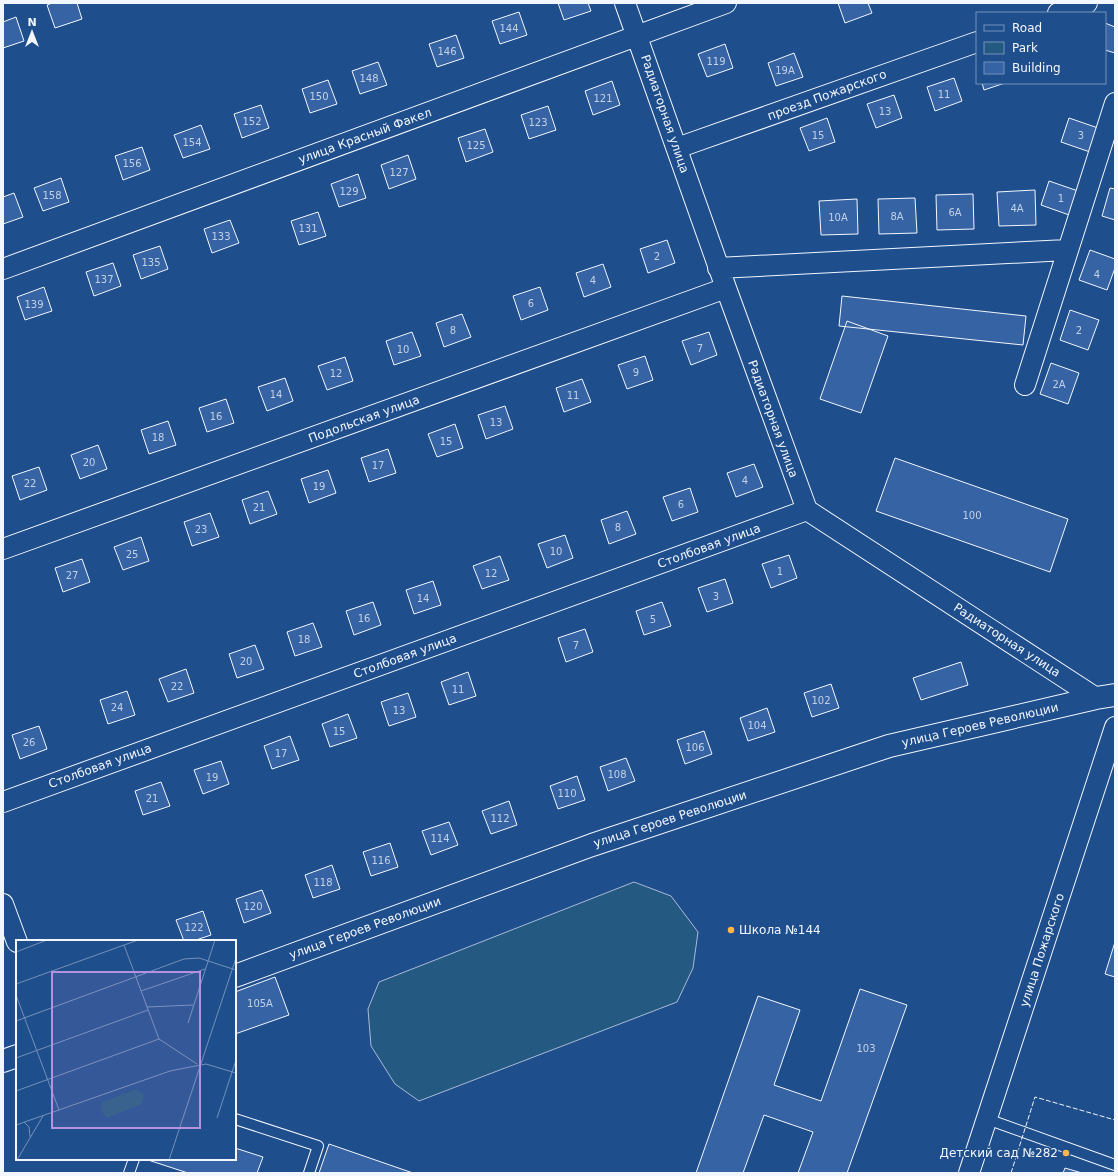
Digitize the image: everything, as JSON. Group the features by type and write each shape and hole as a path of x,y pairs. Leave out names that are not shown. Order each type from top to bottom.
{"street":[{"name":"Радиаторная улица","path":"625,3 638,36 718,268 807,510 1106,696"},
{"name":"улица Красный Факел","path":"3,269 726,3"},
{"path":"1061,12 1086,3"},
{"name":"проезд Пожарского","path":"677,148 976,42"},
{"path":"1024,385 1115,103"},
{"path":"718,268 1067,250"},
{"name":"Подольская улица","path":"3,549 726,288"},
{"name":"Столбовая улица","path":"3,802 807,510"},
{"name":"улица Героев Революции","path":"236,976 592,845 882,748 1106,696"},
{"name":"улица Пожарского","path":"969,1173 1115,727"},
{"path":"3,904 16,940"},
{"path":"3,1062 16,1056"}],"lane":[{"path":"236,1119 318,1146 309,1173"},
{"path":"987,1120 1115,1165"},
{"path":"129,1173 134,1160"}],"green space":[{"path":"634,882 671,896 698,932 693,968 677,1002 419,1101 395,1084 371,1046 368,1009 379,982"}],"building":[{"path":"52,3 77,3 82,19 55,28 47,5"},
{"path":"558,3 588,3 591,11 564,20"},
{"path":"838,3 868,3 872,13 845,23"},
{"path":"519,12 527,35 500,44 492,21"},
{"path":"16,17 24,41 3,48 3,22"},
{"path":"1106,23 1115,27 1115,53 1106,50"},
{"path":"456,35 464,58 437,67 429,44"},
{"path":"725,44 733,68 707,77 698,54"},
{"path":"794,53 803,77 776,86 768,63"},
{"path":"378,62 387,85 360,94 352,71"},
{"path":"954,78 962,101 935,111 927,87"},
{"path":"328,80 337,104 310,113 302,89"},
{"path":"612,81 620,105 593,115 585,91"},
{"path":"982,84 1002,84 984,90"},
{"path":"894,95 902,118 876,128 867,104"},
{"path":"261,105 269,128 242,138 234,114"},
{"path":"548,106 556,130 529,139 521,115"},
{"path":"827,118 835,142 809,151 800,128"},
{"path":"1069,118 1101,129 1093,153 1061,142"},
{"path":"201,125 210,149 183,158 174,135"},
{"path":"485,129 493,152 466,162 458,138"},
{"path":"142,147 150,170 123,180 115,156"},
{"path":"408,155 416,179 389,189 381,165"},
{"path":"358,174 366,198 339,207 331,184"},
{"path":"61,178 69,202 43,211 34,188"},
{"path":"1049,181 1081,192 1072,216 1041,205"},
{"path":"1110,188 1115,189 1115,220 1102,216"},
{"path":"1035,190 1036,225 999,226 997,192"},
{"path":"14,193 23,217 3,224 3,197"},
{"path":"973,194 974,229 937,230 936,195"},
{"path":"915,198 917,233 879,234 878,199"},
{"path":"857,199 858,234 821,235 819,201"},
{"path":"318,212 326,236 299,245 291,221"},
{"path":"230,220 239,243 212,253 204,229"},
{"path":"667,240 675,263 648,273 640,249"},
{"path":"160,246 168,269 141,279 133,255"},
{"path":"1090,250 1115,259 1115,268 1107,290 1079,280"},
{"path":"113,263 121,286 94,296 86,272"},
{"path":"603,264 611,287 584,297 576,273"},
{"path":"44,287 52,311 25,320 17,297"},
{"path":"540,287 548,310 521,320 513,296"},
{"path":"842,296 1026,316 1023,345 839,326"},
{"path":"1070,310 1099,320 1088,350 1060,340"},
{"path":"462,314 471,337 444,347 436,323"},
{"path":"847,321 888,336 861,413 820,399"},
{"path":"412,332 421,356 394,365 386,341"},
{"path":"709,332 717,355 691,365 682,341"},
{"path":"645,356 653,380 627,389 618,365"},
{"path":"345,357 353,381 327,390 318,366"},
{"path":"1051,363 1079,373 1068,404 1040,394"},
{"path":"285,378 293,401 267,411 258,387"},
{"path":"582,379 591,402 564,412 556,388"},
{"path":"226,399 234,423 207,432 199,408"},
{"path":"505,406 513,429 486,439 478,415"},
{"path":"168,421 176,445 149,454 141,430"},
{"path":"455,424 463,448 437,457 428,434"},
{"path":"98,445 107,469 80,479 71,455"},
{"path":"388,449 396,473 369,482 361,458"},
{"path":"895,458 1068,519 1050,572 876,511"},
{"path":"754,464 763,487 736,497 727,473"},
{"path":"39,467 47,490 20,500 12,476"},
{"path":"328,470 336,493 309,503 301,479"},
{"path":"690,488 698,512 672,521 663,497"},
{"path":"268,491 277,514 250,524 242,500"},
{"path":"627,511 636,534 609,544 601,520"},
{"path":"210,513 219,537 192,546 184,522"},
{"path":"565,535 573,558 547,568 538,544"},
{"path":"141,537 149,561 123,570 114,547"},
{"path":"789,555 797,578 771,588 762,564"},
{"path":"500,556 509,580 482,589 473,566"},
{"path":"82,559 90,582 63,592 55,568"},
{"path":"725,579 733,603 707,612 698,588"},
{"path":"433,581 441,605 414,614 406,590"},
{"path":"373,602 381,625 354,635 346,611"},
{"path":"662,602 671,626 644,635 636,611"},
{"path":"313,623 322,647 295,656 287,632"},
{"path":"585,629 593,652 566,662 558,638"},
{"path":"255,645 264,669 237,678 229,654"},
{"path":"961,662 968,685 921,700 913,678"},
{"path":"186,669 194,693 168,702 159,679"},
{"path":"468,672 476,696 449,705 441,682"},
{"path":"831,684 839,708 812,717 804,693"},
{"path":"127,691 135,715 108,724 100,700"},
{"path":"408,693 416,717 389,726 381,702"},
{"path":"767,708 775,732 748,741 740,718"},
{"path":"348,714 357,738 330,747 322,724"},
{"path":"39,726 47,749 20,759 12,735"},
{"path":"704,731 712,754 685,764 677,740"},
{"path":"290,736 299,760 272,769 264,746"},
{"path":"626,758 635,781 608,791 600,767"},
{"path":"221,761 229,784 203,794 194,770"},
{"path":"577,776 585,800 558,809 550,786"},
{"path":"161,782 170,806 143,815 135,791"},
{"path":"509,801 517,825 491,834 482,811"},
{"path":"449,822 458,845 431,855 422,831"},
{"path":"390,843 398,867 371,876 363,852"},
{"path":"332,865 340,889 313,898 305,875"},
{"path":"262,890 271,913 244,923 236,899"},
{"path":"203,911 211,935 196,940 184,940 176,920"},
{"path":"1115,942 1115,977 1105,974"},
{"path":"275,977 289,1015 236,1034 236,992"},
{"path":"860,989 907,1005 847,1173 798,1173 813,1132 764,1115 743,1173 696,1173 758,996 800,1010 774,1085 821,1101"},
{"path":"329,1144 413,1173 319,1173"},
{"path":"236,1148 263,1157 257,1173 188,1173 148,1160 236,1160"},
{"path":"1065,1168 1082,1173 1063,1173"}],"fence":[{"path":"1011,1173 1035,1097 1115,1120"}],"place":[{"name":"Школа №144","path":"731,930"},
{"name":"Детский сад №282","path":"1066,1153"}]}
